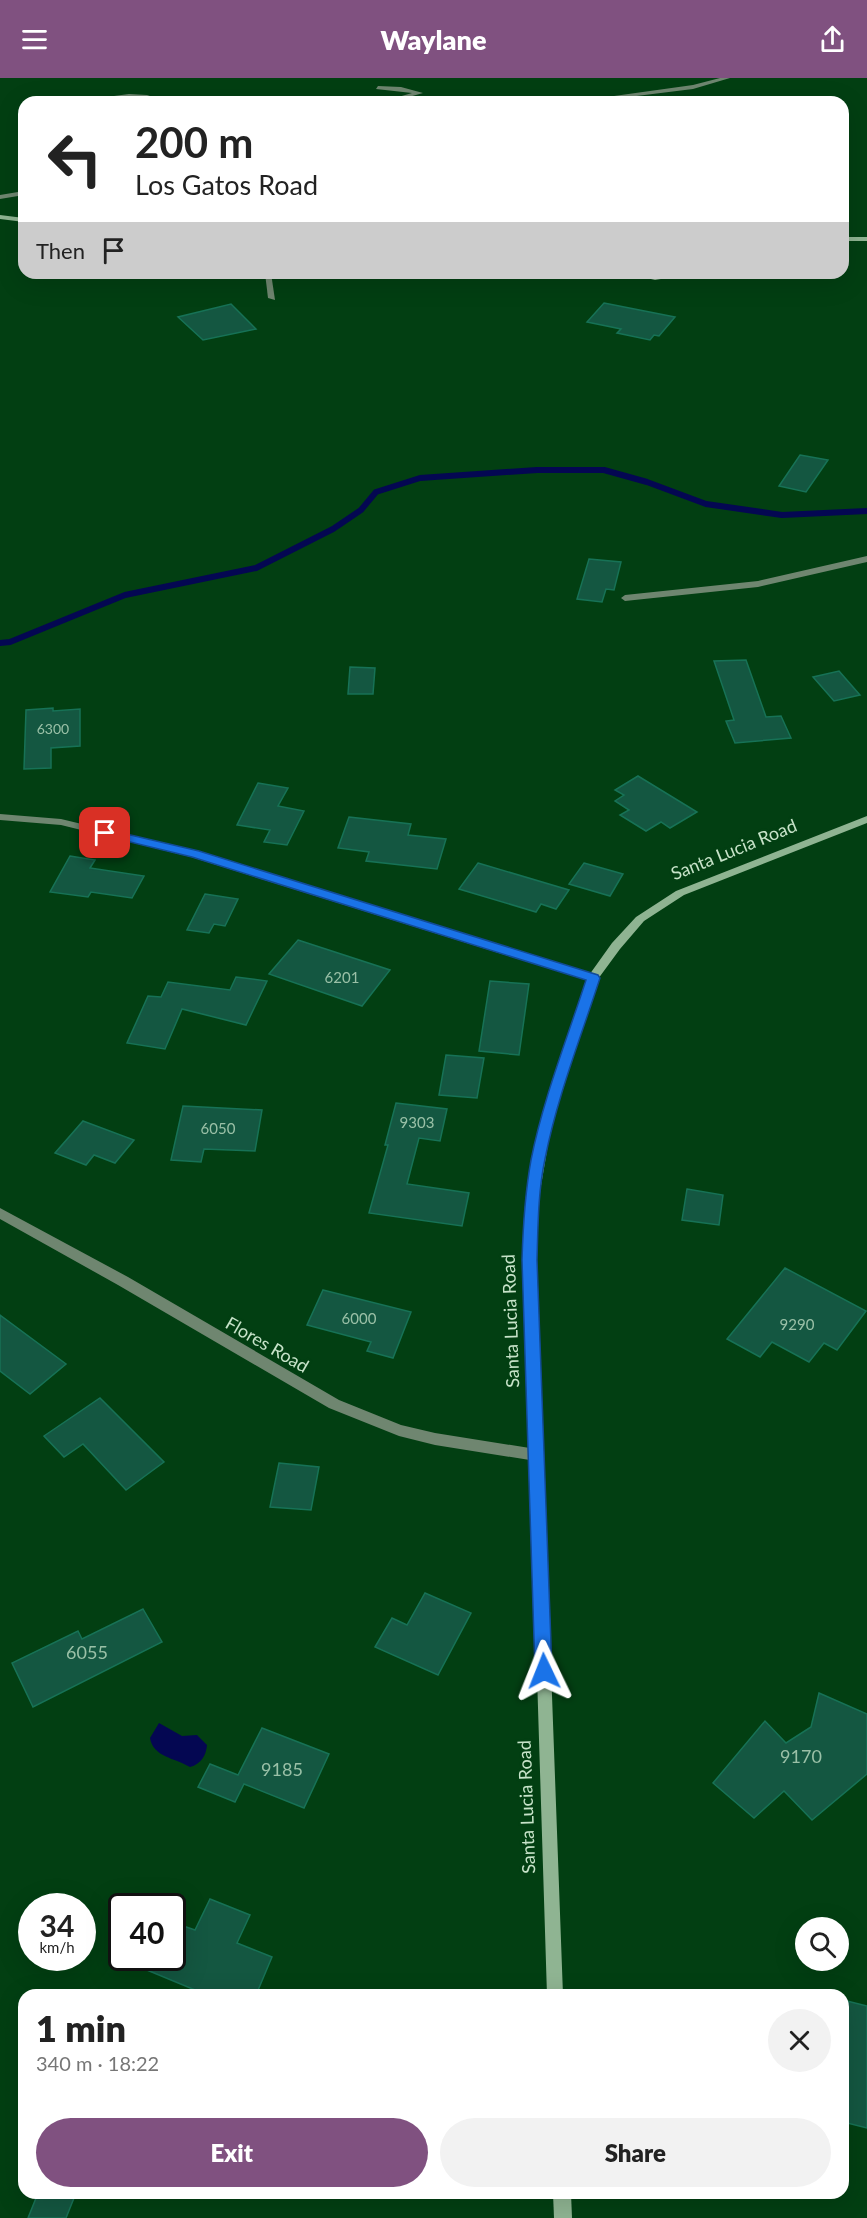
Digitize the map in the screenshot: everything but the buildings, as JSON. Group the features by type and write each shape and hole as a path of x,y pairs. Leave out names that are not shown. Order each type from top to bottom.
{"street":[{"path":"622,96 693,87 727,78"},
{"path":"378,88 420,93 408,96"},
{"path":"126,96 139,94 146,96"},
{"path":"0,197 18,194"},
{"path":"0,217 18,219"},
{"path":"849,239 867,239"},
{"path":"269,279 272,298"},
{"path":"625,598 758,584 867,559"},
{"path":"0,817 62,822 195,854 593,978"},
{"name":"Santa Lucia Road","path":"555,1989 530,1260 531,1209 545,1127 593,978 616,946 640,919 680,893 867,819"},
{"name":"Flores Road","path":"0,1213 123,1281 304,1388 345,1409 399,1430 435,1439 536,1455"},
{"path":"562,2199 562,2218"}],"shaded area":[{"path":"159,1723 182,1736 197,1735 207,1745 200,1762 190,1767 155,1749 150,1738"}],"waterway":[{"path":"0,643 10,642 125,595 256,568 333,529 361,510 376,492 420,478 537,470 604,470 647,482 706,504 782,515 867,511"}],"route":[{"path":"105,833 195,854 593,978 545,1127 531,1209 530,1260 544,1671"}]}
